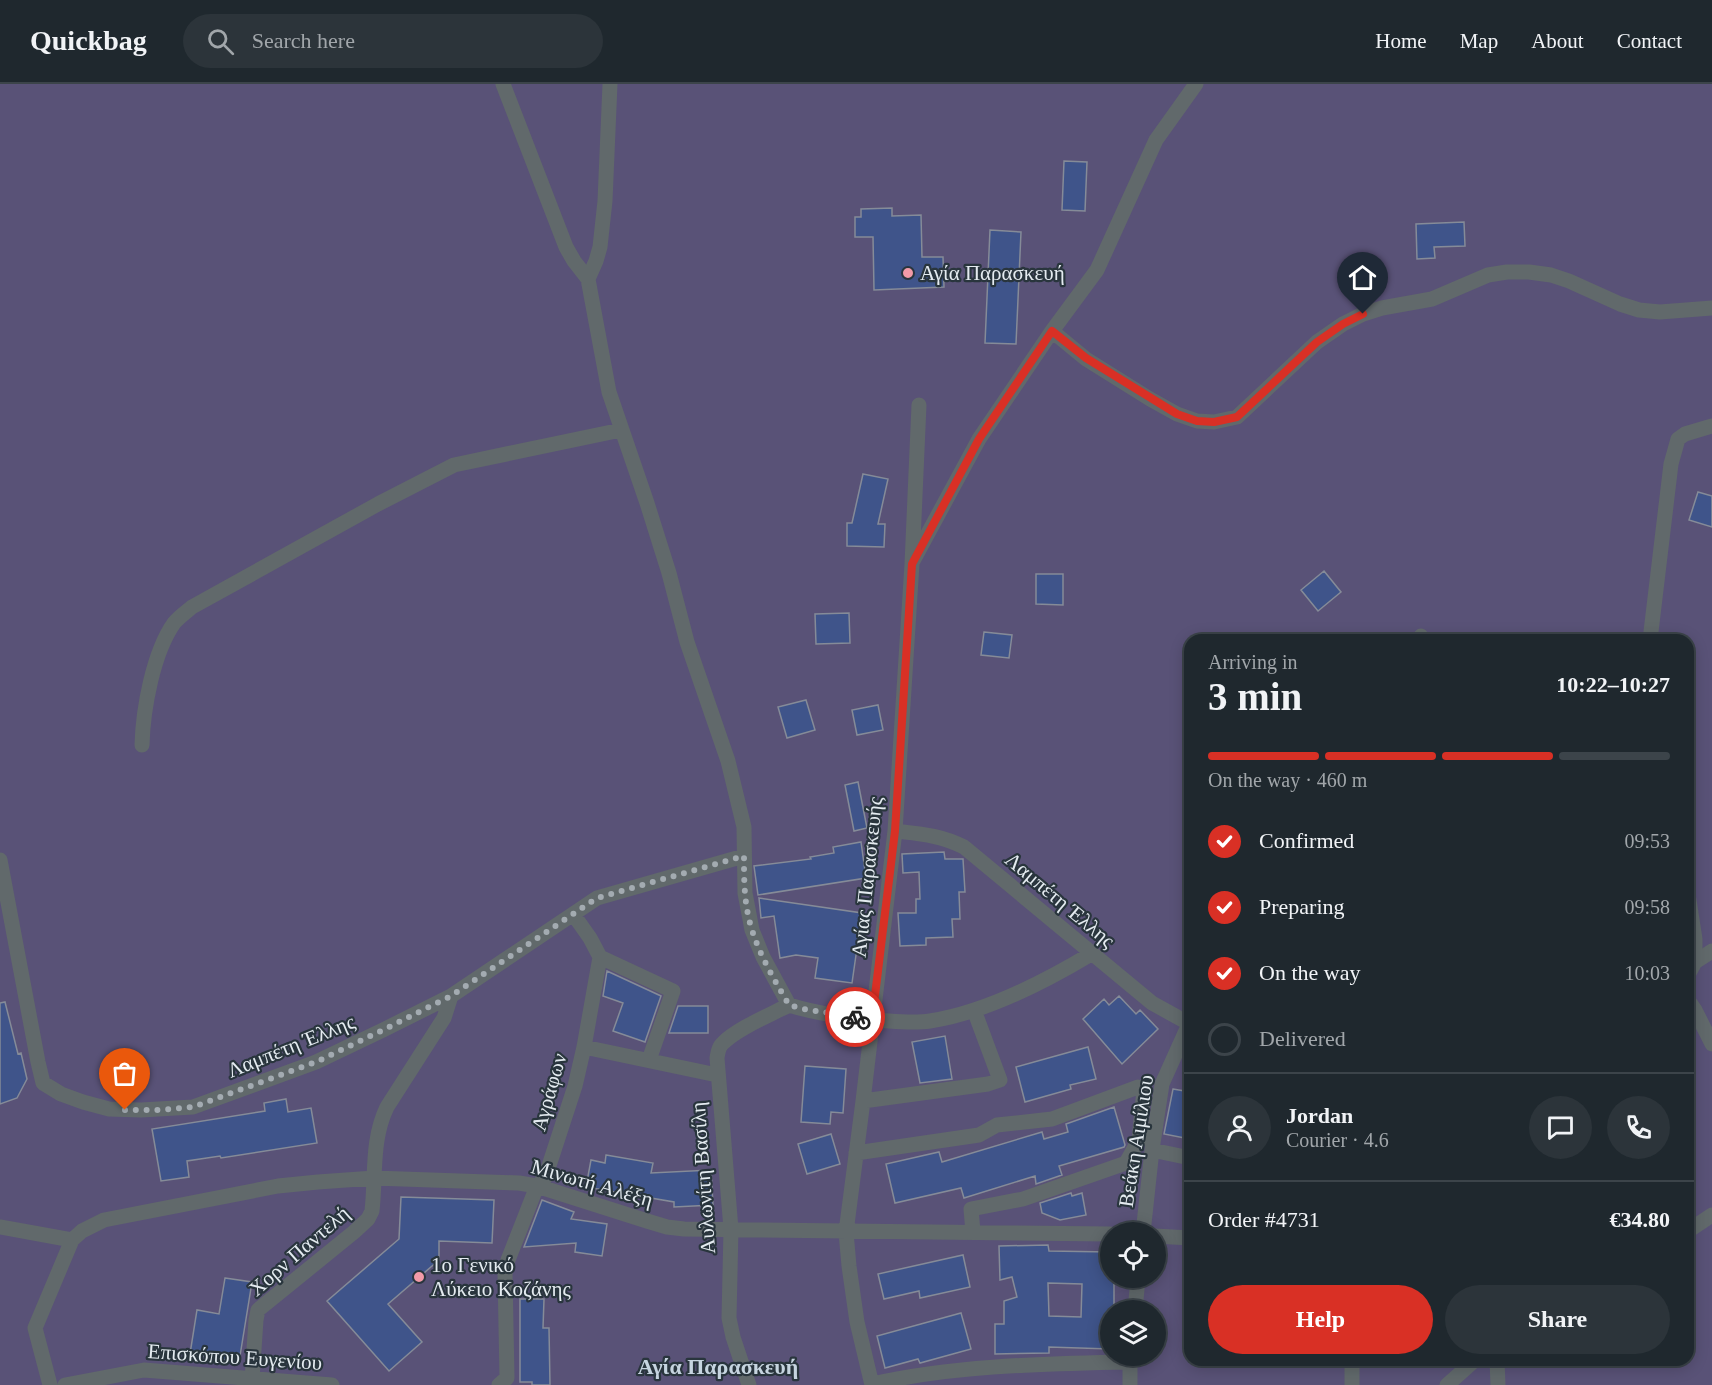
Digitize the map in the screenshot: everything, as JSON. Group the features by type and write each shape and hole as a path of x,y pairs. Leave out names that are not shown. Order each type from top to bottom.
{"street":[{"path":"503,84 566,247 588,279 603,365 621,430 669,573 687,642 728,761 744,827 745,893 752,930 763,957 789,1005 872,1020 929,1022 974,1010 1057,975 1091,954"},
{"path":"588,279 600,247 605,201 610,84"},
{"path":"912,564 979,439 1052,331 1097,270 1156,140 1196,84"},
{"path":"1052,331 1086,358 1159,404 1197,421 1214,422 1237,417 1317,342 1343,324 1382,308 1432,299 1488,276 1506,272 1529,272 1551,276 1569,281 1639,310 1660,312 1712,308"},
{"name":"Αγίας Παρασκευής","path":"872,1384 857,1322 846,1232 895,831 912,564 919,405"},
{"path":"1651,634 1671,464 1678,440 1685,434 1712,426"},
{"path":"142,745 143,719 151,681 165,639 175,621 192,607 378,504 454,465 621,430"},
{"name":"Λαμπέτη Έλλης","path":"895,831 936,836 964,847 1152,1003 1184,1021"},
{"name":"Λαμπέτη Έλλης","path":"0,860 43,1083 61,1094 83,1102 109,1109 141,1110 193,1107 316,1062 451,996 597,898 744,856"},
{"path":"573,914 600,957 673,991 649,1060"},
{"path":"1694,966 1712,951"},
{"name":"Αγράφων","path":"506,1383 506,1267 537,1186 545,1178 575,1086 600,957"},
{"name":"Χορν Παντελή","path":"252,1379 258,1310 368,1219 372,1211 376,1137 381,1119 444,1018 451,996"},
{"name":"Αυλωνίτη Βασίλη","path":"749,1385 729,1318 731,1229 717,1058 721,1045 734,1034 789,1005"},
{"path":"1694,1009 1712,1044"},
{"path":"863,1101 988,1084 1000,1080 974,1010"},
{"name":"Βεάκη Αιμίλιου","path":"1144,1222 1162,1084 1184,1035"},
{"path":"584,1047 717,1075"},
{"path":"856,1153 980,1135 997,1125 1052,1119 1138,1087 1144,1089 1139,1140 1126,1163 1023,1198 970,1209 973,1232"},
{"path":"1152,1150 1184,1157"},
{"name":"Μινωτή Αλέξη","path":"72,1240 82,1231 104,1220 278,1186 374,1178 519,1183 537,1186 667,1227 684,1229 1100,1234"},
{"path":"1694,1227 1712,1215"},
{"path":"0,1227 72,1240 35,1328 50,1385"},
{"path":"1166,1237 1184,1238"},
{"path":"872,1384 984,1368 1100,1361"},
{"path":"1130,1366 1130,1385"},
{"path":"1352,1366 1352,1385"},
{"path":"1447,1385 1468,1366"},
{"path":"1497,1366 1498,1385"},
{"name":"Επισκόπου Ευγενίου","path":"65,1385 145,1378 252,1379 332,1385"}],"shaded area":[{"path":"0,84 1712,84 1712,1385 0,1385"}],"building":[{"path":"1064,161 1087,162 1085,211 1062,210"},
{"path":"892,208 892,216 921,215 922,257 943,257 944,287 874,290 873,237 855,237 855,217 861,217 861,209"},
{"path":"1464,222 1465,246 1434,247 1435,258 1417,259 1416,224"},
{"path":"990,230 1021,232 1016,344 985,343"},
{"path":"863,474 888,479 878,524 885,524 884,547 847,546 847,523 852,523"},
{"path":"1698,492 1712,496 1712,527 1689,520"},
{"path":"1324,571 1341,592 1318,611 1301,590"},
{"path":"1036,574 1063,574 1063,605 1036,604"},
{"path":"849,613 850,643 816,644 815,614"},
{"path":"984,632 1012,635 1009,658 981,655"},
{"path":"806,700 815,730 787,738 778,707"},
{"path":"878,705 883,730 857,735 852,710"},
{"path":"858,782 867,828 854,831 845,785"},
{"path":"861,842 866,878 758,895 754,866 811,859 810,857 834,853 833,847"},
{"path":"944,852 945,859 963,859 965,892 959,892 960,919 952,919 953,937 926,938 926,945 900,946 898,913 916,913 916,899 920,899 919,872 903,873 902,854"},
{"path":"759,898 862,913 852,983 815,978 818,958 796,955 780,958 774,916 761,918"},
{"path":"607,971 661,996 645,1042 613,1031 623,1003 603,996"},
{"path":"1119,996 1136,1014 1140,1010 1158,1029 1122,1064 1083,1019 1104,999 1109,1005"},
{"path":"5,1002 27,1079 17,1098 0,1104 0,1003"},
{"path":"678,1006 708,1006 708,1033 669,1033"},
{"path":"945,1036 952,1079 920,1083 912,1042"},
{"path":"1088,1047 1096,1079 1070,1085 1071,1089 1025,1102 1016,1067"},
{"path":"805,1066 846,1069 843,1113 831,1112 830,1124 801,1122"},
{"path":"1173,1089 1184,1091 1184,1138 1164,1134"},
{"path":"286,1099 288,1112 311,1108 317,1143 187,1161 189,1177 161,1181 152,1129 265,1111 264,1103"},
{"path":"1114,1107 1124,1147 1059,1166 1062,1175 1036,1184 1035,1176 964,1198 961,1188 895,1203 886,1164 939,1152 942,1162 1042,1132 1044,1139 1068,1132 1066,1124"},
{"path":"831,1134 840,1164 807,1174 798,1144"},
{"path":"606,1155 653,1163 651,1173 711,1170 713,1205 674,1207 674,1202 586,1187 591,1160 605,1163"},
{"path":"1071,1193 1072,1196 1082,1193 1086,1215 1060,1220 1042,1213 1040,1203"},
{"path":"401,1197 494,1200 492,1243 439,1241 439,1260 388,1304 422,1342 389,1371 327,1301 399,1239"},
{"path":"542,1200 574,1212 571,1219 607,1224 602,1256 575,1252 576,1243 524,1247"},
{"path":"1048,1245 1049,1251 1100,1252 1100,1288 1114,1288 1114,1300 1100,1300 1100,1349 1049,1347 1049,1353 995,1354 995,1324 1004,1324 1004,1301 1017,1297 1012,1277 1000,1280 999,1246","holes":["1048,1283 1082,1284 1081,1317 1049,1316"]},
{"path":"963,1255 970,1287 920,1298 919,1291 884,1299 878,1274"},
{"path":"225,1278 252,1282 239,1362 190,1354 197,1310 219,1314"},
{"path":"520,1299 544,1299 543,1328 549,1328 550,1385 520,1382"},
{"path":"961,1313 971,1349 920,1363 918,1359 885,1368 877,1336"}],"way so far":[{"path":"125,1110 193,1107 316,1062 451,996 597,898 744,856 745,893 752,930 763,957 789,1005 855,1017"}],"place":[{"name":"Αγία Παρασκευή","path":"908,273"},
{"name":"1ο Γενικό Λύκειο Κοζάνης","path":"419,1277"}],"district":[{"name":"Αγία Παρασκευή","path":"718,1366"}],"route":[{"path":"855,1017 872,1020 895,831 912,564 979,439 1052,331 1086,358 1150,399 1177,414 1197,421 1214,422 1237,417 1317,342 1343,324 1363,314"}]}
